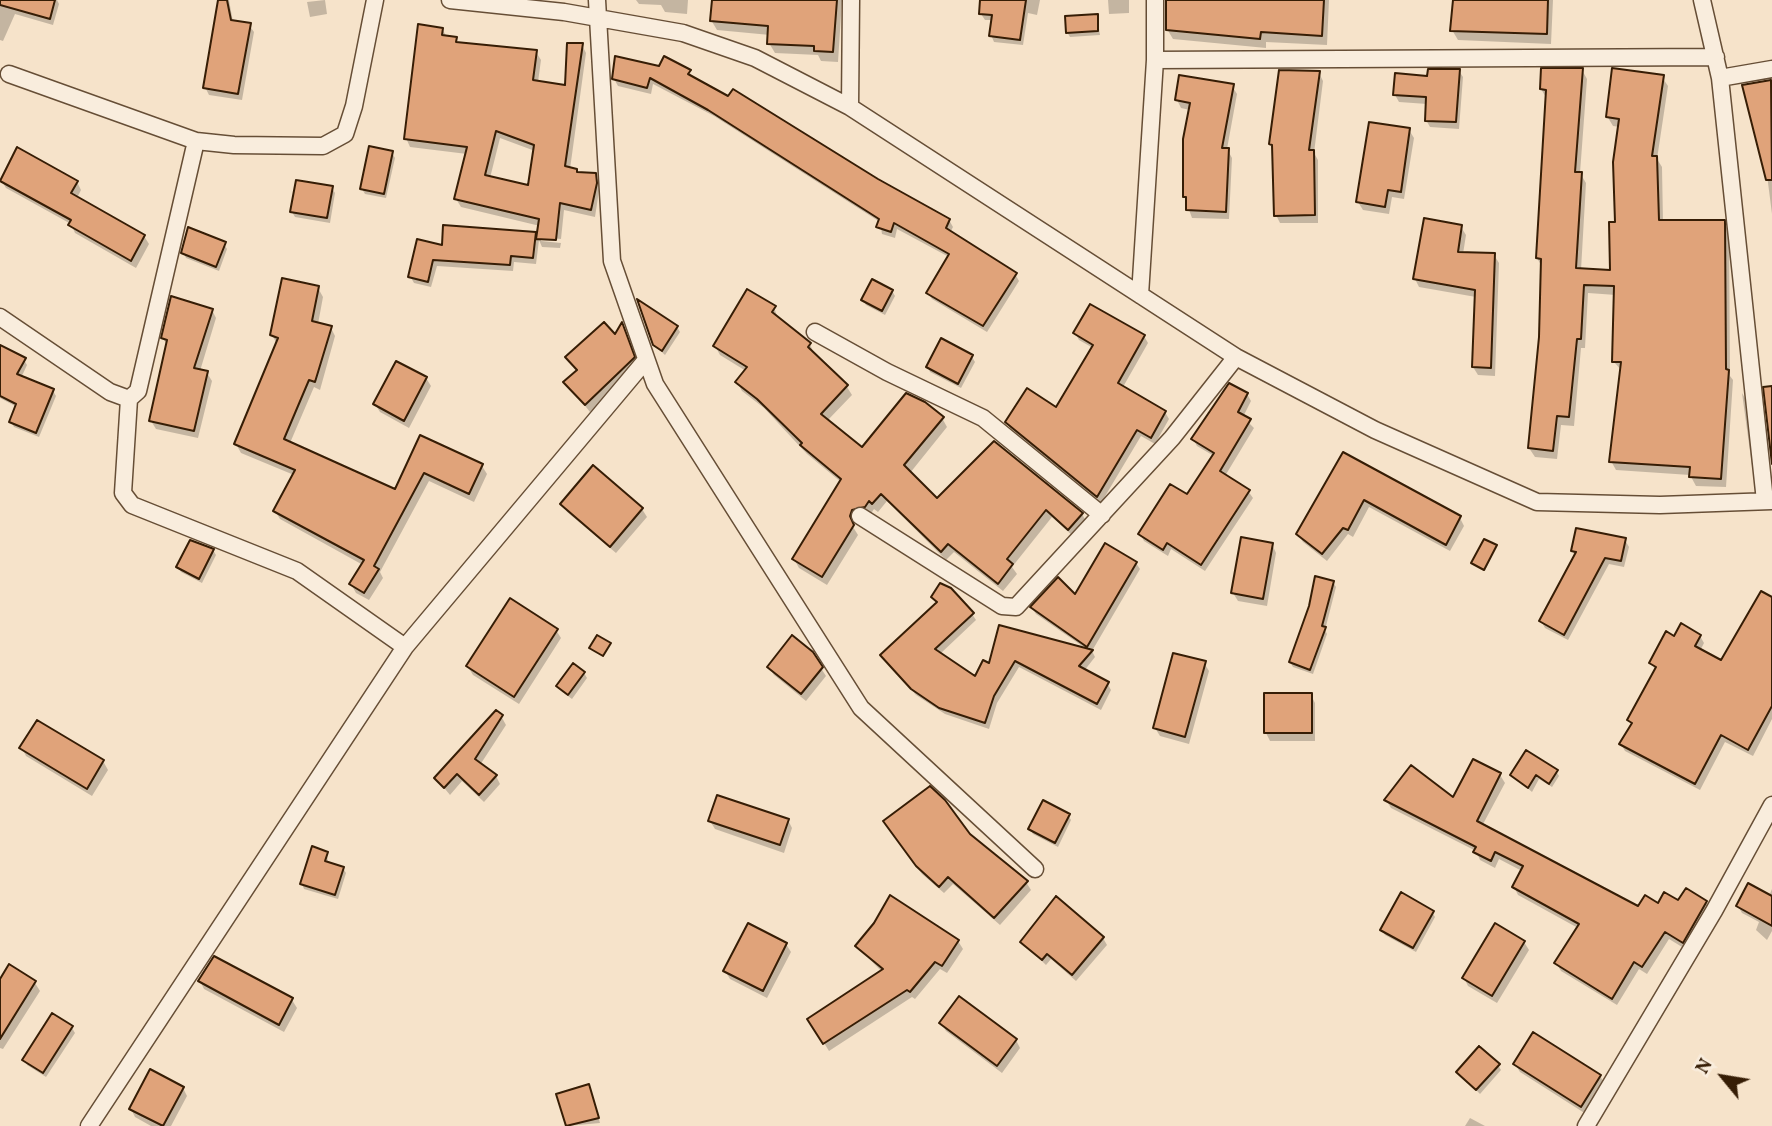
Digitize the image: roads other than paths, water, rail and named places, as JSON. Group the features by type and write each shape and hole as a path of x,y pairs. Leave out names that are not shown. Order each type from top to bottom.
{"street":[{"path":"9,74 196,141 234,145 323,146 345,134 354,106 375,0"},
{"path":"450,0 490,2 683,33 755,58 850,107 1236,357 1376,430 1537,502 1660,505 1768,501 1720,78 1702,0"},
{"path":"597,0 612,261 654,384 861,708 1035,869"},
{"path":"850,107 851,0"},
{"path":"1140,295 1155,60 1155,0"},
{"path":"1155,60 1716,57"},
{"path":"1720,78 1772,69"},
{"path":"196,141 138,391 129,399 123,493 132,505 297,571 405,647"},
{"path":"0,317 110,392 129,399"},
{"path":"815,332 887,372 983,418 1102,515"},
{"path":"860,516 1002,606 1016,607 1172,438 1236,357"},
{"path":"89,1126 405,647 646,360"},
{"path":"1586,1126 1714,911 1772,805"}]}
